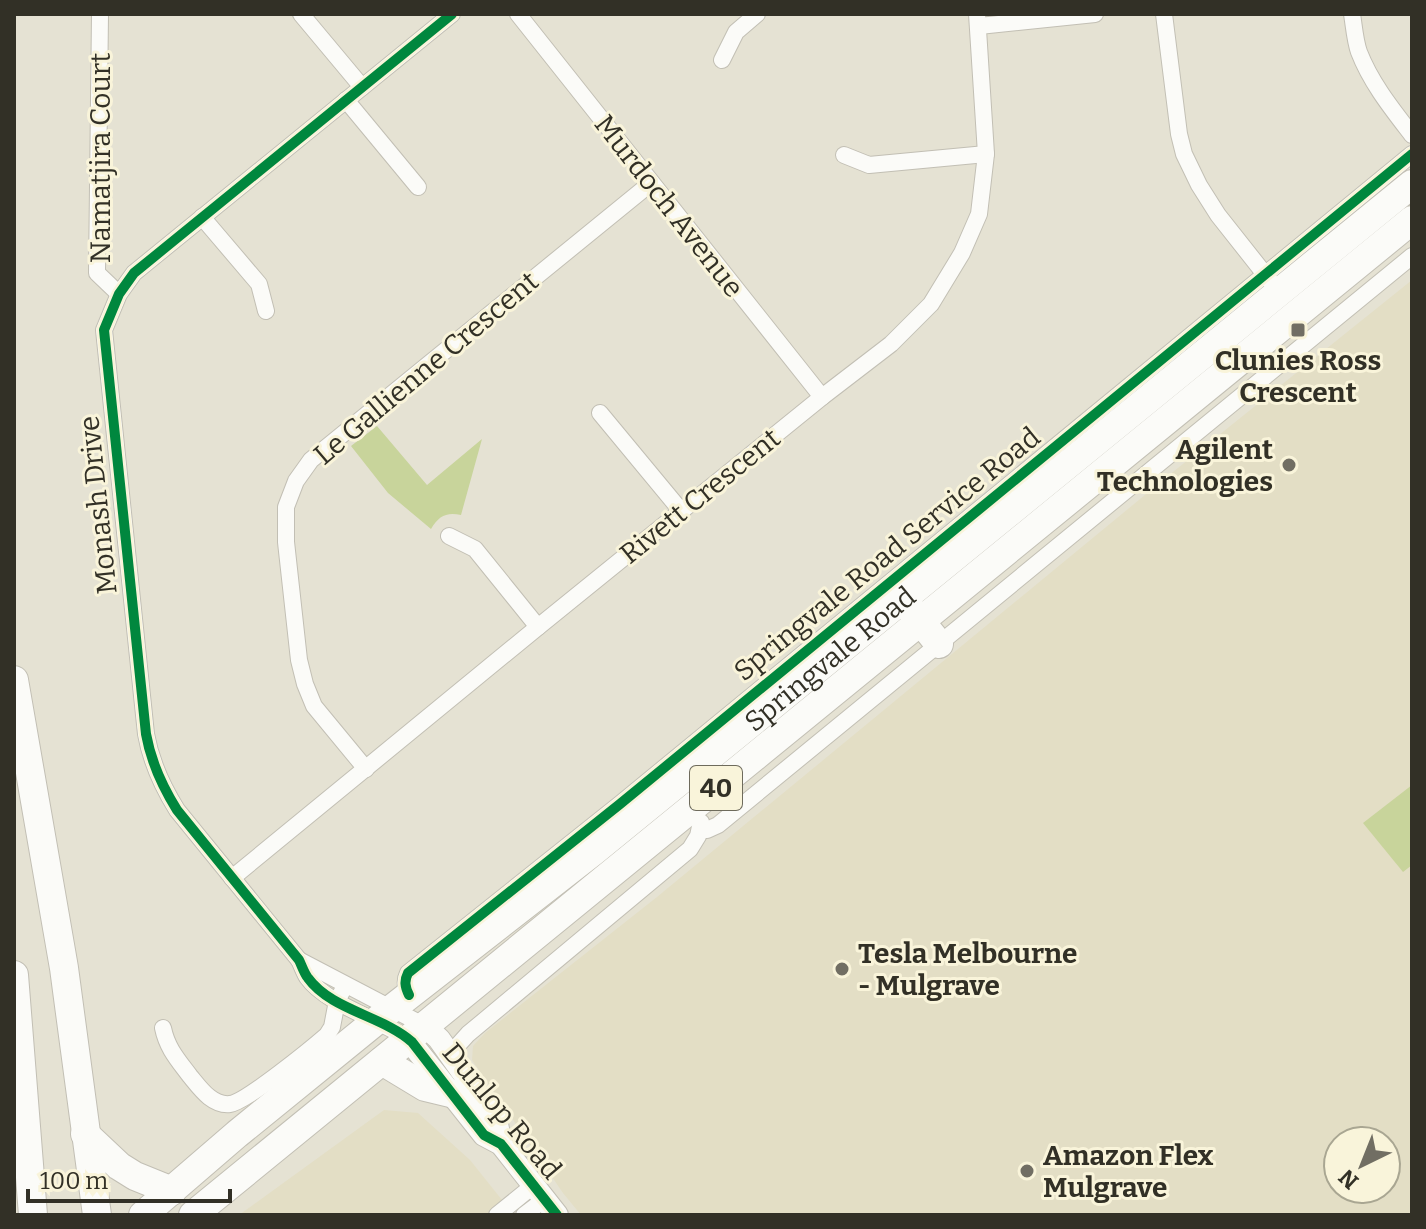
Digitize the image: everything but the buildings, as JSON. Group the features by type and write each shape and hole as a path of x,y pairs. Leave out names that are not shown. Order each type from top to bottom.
{"highway":[{"name":"Springvale Road","path":"193,1215 417,1033 512,976 635,822 700,800 742,767 912,610 987,517 1273,284 1412,184"},
{"name":"Springvale Road","path":"143,1215 392,1008 1298,314 1412,220"},
{"path":"912,610 939,644"},
{"path":"14,680 64,968 97,1215"},
{"path":"14,975 33,1215"},
{"path":"382,1061 425,1087 454,1094"},
{"path":"85,1134 119,1166 172,1191"}],"street":[{"name":"Namatjira Court","path":"100,14 97,273 119,294"},
{"path":"301,14 362,87"},
{"name":"Monash Drive","path":"417,1033 392,1008 341,994 299,960 177,810 164,789 146,734 104,330 119,294 134,273 452,14"},
{"name":"Murdoch Avenue","path":"518,14 822,397"},
{"path":"722,60 736,32 757,14"},
{"path":"978,20 1095,14"},
{"path":"1164,14 1184,154 1218,215 1298,314"},
{"path":"1352,14 1358,50 1386,102 1412,135"},
{"name":"Rivett Crescent","path":"232,878 891,344 931,304 962,253 979,214 986,154 978,20"},
{"path":"346,100 418,187"},
{"path":"844,155 869,165 986,154"},
{"path":"1273,284 1412,154"},
{"name":"Le Gallienne Crescent","path":"366,769 314,706 299,660 286,542 286,507 296,481 311,460 651,183"},
{"path":"202,217 259,284 266,311"},
{"path":"939,644 1412,256"},
{"path":"600,413 682,512"},
{"name":"Springvale Road Service Road","path":"635,822 987,517"},
{"path":"449,536 475,549 538,627"},
{"name":"Springvale Road","path":"450,1054 512,976 690,849 700,830 718,825 939,644"},
{"name":"Springvale Road","path":"742,767 777,775"},
{"path":"700,800 700,830"},
{"path":"163,1028 169,1049 195,1082 211,1098 230,1104 250,1094 327,1035 341,994"},
{"name":"Dunlop Road","path":"417,1033 435,1034 496,1119 501,1144"},
{"name":"Dunlop Road","path":"417,1033 454,1094 484,1135 501,1144 545,1200"},
{"path":"497,1215 545,1200"},
{"path":"524,1215 545,1200"}],"shaded area":[{"path":"1412,280 1412,1215 581,1215 472,1060 473,1046 485,1033 657,897 1168,476"},
{"path":"384,1110 418,1113 470,1160 514,1215 239,1215"}],"green space":[{"path":"377,426 427,485 482,439 461,515 443,516 431,529 388,493 351,446"},
{"path":"1412,785 1412,865 1403,872 1363,823"}],"cycle path":[{"path":"452,14 134,273 119,294 104,330 146,734 154,764 167,792 177,810 299,960 318,989 412,1042 484,1135 501,1144 557,1215"},
{"path":"409,995 406,984 408,973 620,804 1412,154"}],"place":[{"name":"Clunies Ross Crescent","path":"1298,330"},
{"name":"Agilent Technologies","path":"1289,465"},
{"name":"Tesla Melbourne - Mulgrave","path":"842,969"},
{"name":"Amazon Flex Mulgrave","path":"1027,1171"}]}
